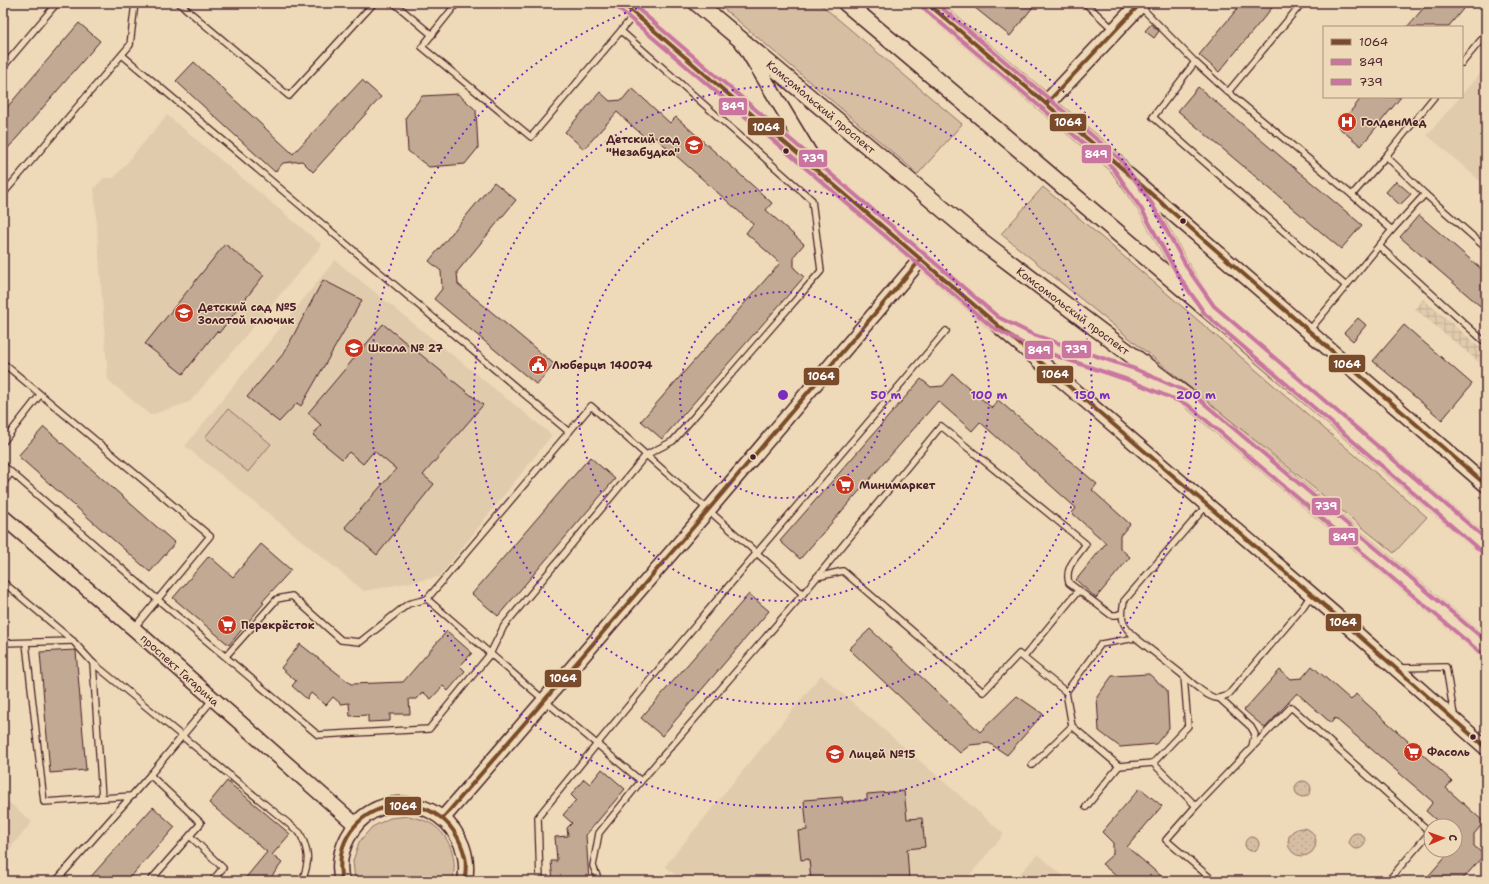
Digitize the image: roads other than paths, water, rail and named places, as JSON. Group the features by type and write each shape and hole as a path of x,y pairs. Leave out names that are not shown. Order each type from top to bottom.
{"main road":[{"name":"Комсомольский проспект","path":"697,3 982,241 1191,400 1486,650"},
{"path":"846,3 1486,547"},
{"path":"928,3 1117,164 1147,207 1183,272 1209,310"},
{"path":"1046,104 1140,4"}],"street":[{"path":"622,3 1311,594 1486,748"},
{"path":"742,41 822,174"},
{"path":"1117,164 1308,332 1486,485"},
{"path":"443,818 709,509 921,259"},
{"path":"995,322 1032,341 1133,375 1191,400"},
{"name":"проспект Гагарина","path":"3,517 133,628 356,825"},
{"path":"342,881 339,872 343,847 356,825 371,813 389,806 408,804 427,809 443,818 456,832 464,850 467,869 465,881"}],"lane":[{"path":"3,67 57,3"},
{"path":"3,194 130,45 135,3"},
{"path":"179,3 289,96 374,3"},
{"path":"394,3 432,35"},
{"path":"457,3 422,47 531,136 635,14"},
{"path":"1085,3 1115,31"},
{"path":"1228,92 1302,3"},
{"path":"1140,4 1195,62 1228,92 1392,230"},
{"path":"3,466 318,735 429,729 490,654 504,626 646,455 673,441 821,271 812,200 621,31"},
{"path":"1463,62 1486,34"},
{"path":"122,55 569,432"},
{"path":"1195,62 1153,117 1346,286"},
{"path":"1352,195 1433,98"},
{"path":"1386,156 1426,194 1486,246"},
{"path":"1308,332 1392,230 1426,194"},
{"path":"1379,246 1486,343"},
{"path":"540,881 538,817 596,744 757,552 946,331"},
{"path":"3,363 210,536 133,628"},
{"path":"3,442 40,395"},
{"path":"226,656 277,599 292,596 340,640 360,642 408,604 427,599 591,406 804,594"},
{"path":"599,881 593,866 599,833 641,781 804,594 941,426 1086,544 1068,570 1067,575 1070,583 1111,615 1122,613"},
{"path":"3,483 11,472"},
{"path":"1206,505 1124,601 1122,613 1126,629 1136,638 1201,690 1216,698 1219,698 1251,726 1255,734 1252,748"},
{"path":"817,577 843,571 983,692 1019,654 1024,657 1066,692 1072,726 1119,766 1153,764 1188,726 1184,676"},
{"path":"3,582 73,641 93,663 300,833 307,848 308,867 302,881"},
{"path":"1024,657 1079,590"},
{"path":"1219,698 1229,694 1303,607 1311,594"},
{"path":"427,599 641,781"},
{"path":"1066,692 1101,644 1136,638"},
{"path":"3,643 73,641"},
{"path":"26,643 44,802 132,796"},
{"path":"93,663 102,798"},
{"path":"1395,668 1446,667 1454,720"},
{"path":"56,881 132,796 213,699"},
{"path":"1214,881 1166,840 1196,806 1291,707 1430,832 1388,881"},
{"path":"1032,765 1072,726"},
{"path":"1153,764 1196,806"},
{"path":"1086,808 1119,766"},
{"path":"150,775 201,823 150,881"},
{"path":"190,836 223,868 212,881"}],"place":[{"name":"ГолденМед","path":"1347,122"},
{"name":"Детский сад \"Незабудка\"","path":"694,145"},
{"name":"Детский сад №5 Золотой ключик","path":"184,313"},
{"name":"Школа № 27","path":"354,348"},
{"name":"Люберцы 140074","path":"538,365"},
{"name":"Минимаркет","path":"845,485"},
{"name":"Перекрёсток","path":"227,625"},
{"name":"Фасоль","path":"1413,752"},
{"name":"Лицей №15","path":"835,754"}]}
